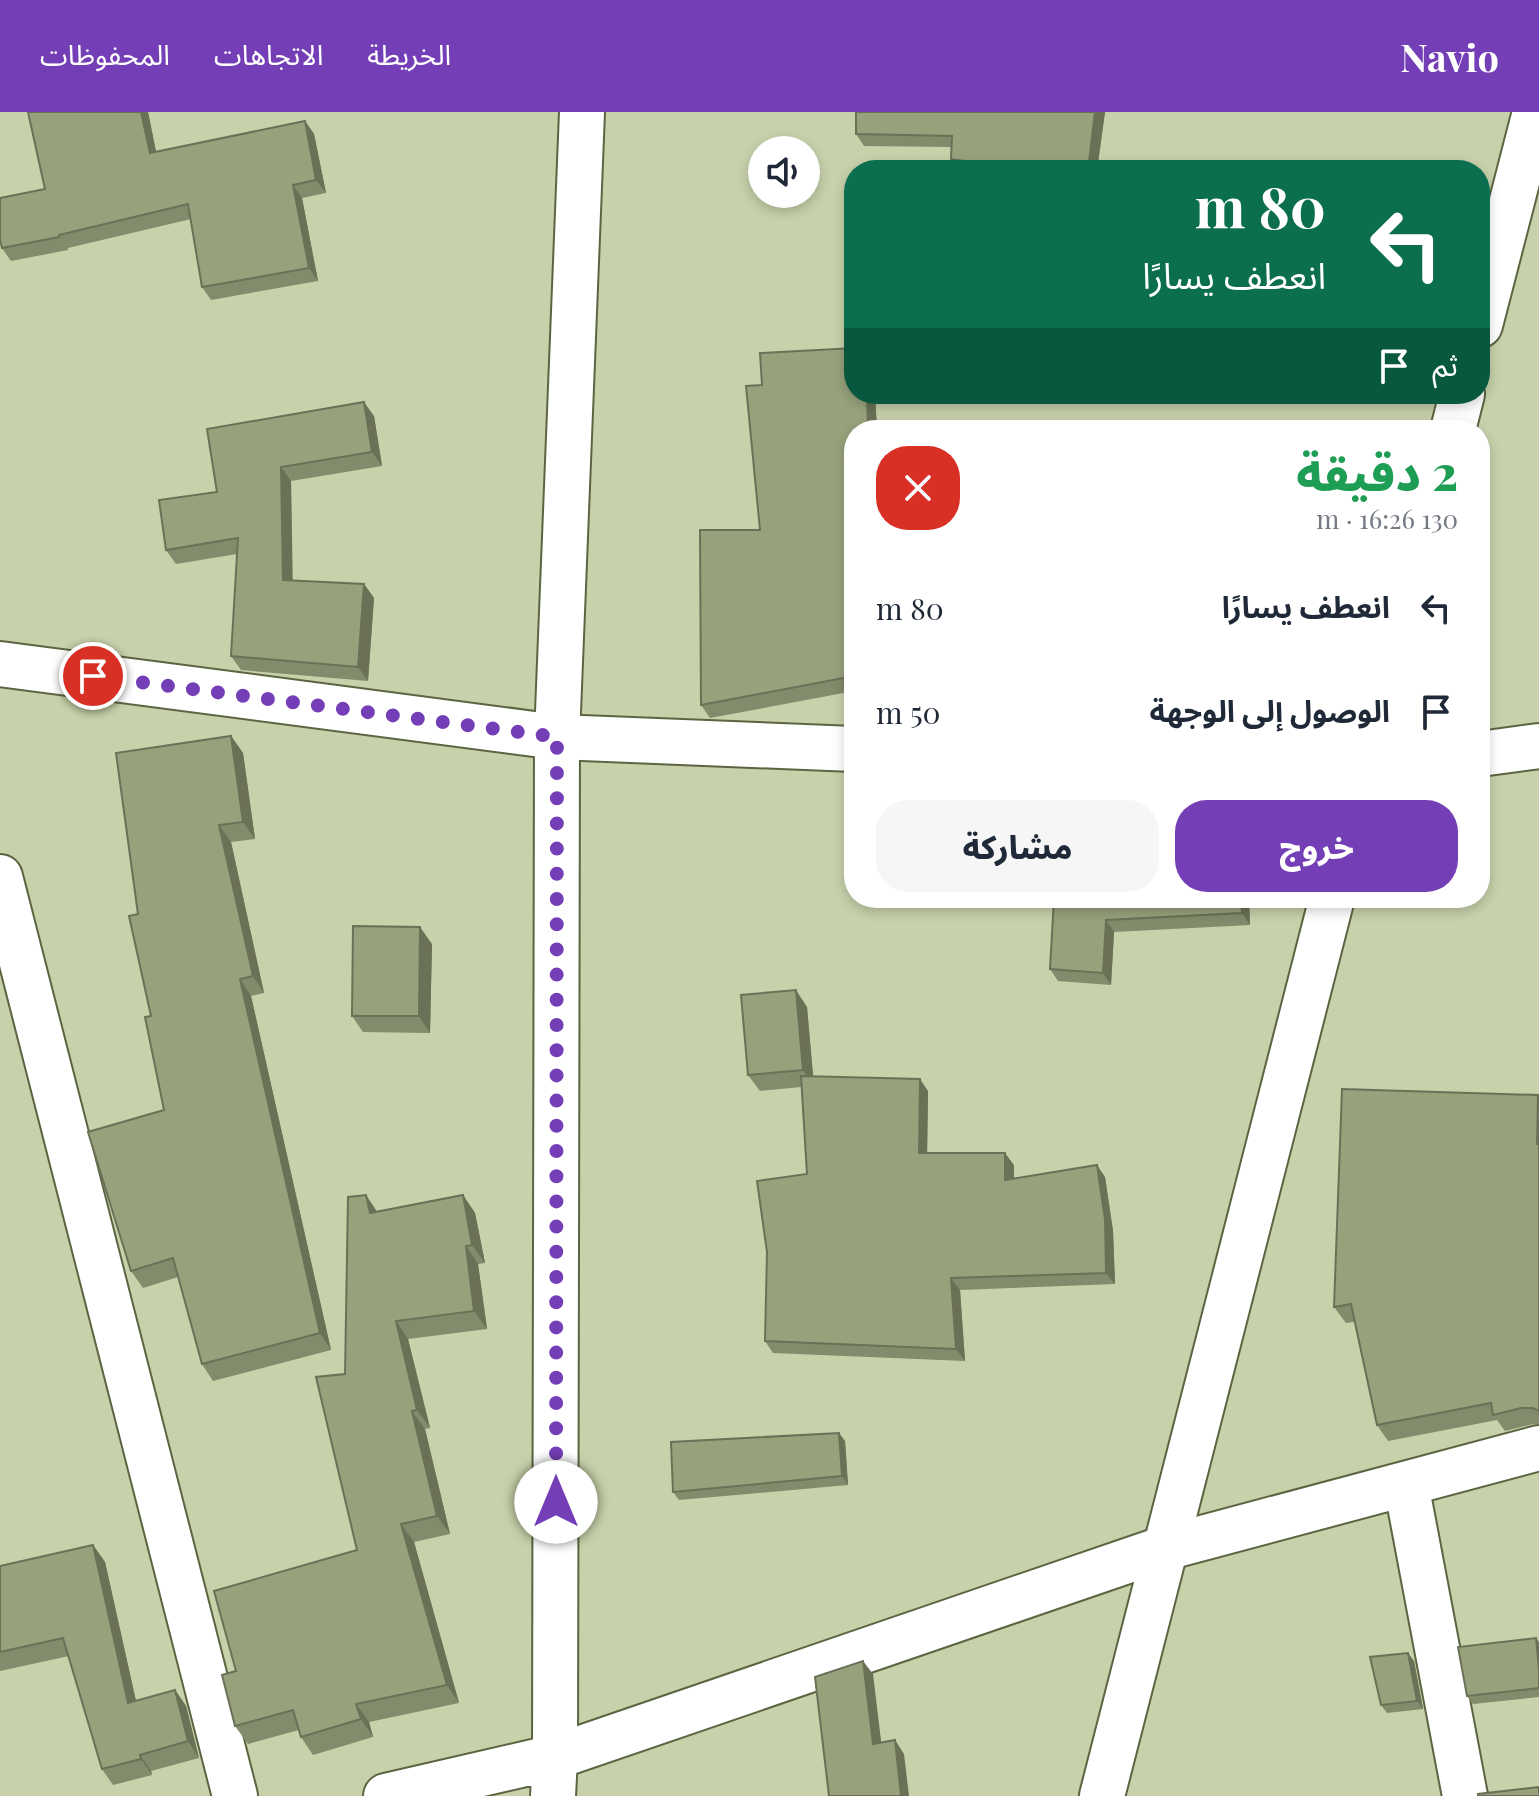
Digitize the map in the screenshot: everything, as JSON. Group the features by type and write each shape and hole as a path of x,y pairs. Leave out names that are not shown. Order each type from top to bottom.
{"street":[{"path":"554,1777 557,737 582,112"},
{"path":"1490,286 1535,112"},
{"path":"0,664 557,737 844,749"},
{"path":"1490,753 1539,746"},
{"path":"0,877 235,1796"},
{"path":"1102,1796 1329,908"},
{"path":"386,1796 554,1777 1165,1548 1539,1448"},
{"path":"1406,1484 1465,1796"}],"building":[{"path":"28,112 141,112 150,153 305,121 316,180 293,185 309,268 202,287 188,204 59,237 2,248 0,198 45,189"},
{"path":"856,112 1095,112 1089,160 958,160 951,159 952,136 856,134"},
{"path":"844,349 844,404 867,404 868,420 844,420 844,678 701,705 700,530 760,530 746,386 762,385 760,353"},
{"path":"364,402 372,452 281,467 283,580 364,584 358,667 231,656 238,538 166,550 159,500 217,492 207,429"},
{"path":"231,736 243,822 219,825 253,976 240,979 320,1333 202,1364 173,1258 131,1271 88,1132 164,1110 145,1017 151,1016 129,916 138,914 116,753"},
{"path":"1053,908 1242,908 1242,913 1106,920 1103,973 1050,969"},
{"path":"353,926 420,927 419,1016 352,1016"},
{"path":"796,990 803,1070 748,1075 741,995"},
{"path":"801,1076 920,1079 919,1153 1005,1153 1005,1180 1097,1165 1105,1219 1106,1273 951,1278 956,1349 765,1341 767,1252 757,1181 807,1174"},
{"path":"1342,1089 1538,1095 1539,1411 1521,1408 1493,1415 1491,1403 1377,1425 1351,1304 1334,1307"},
{"path":"366,1195 370,1213 463,1195 472,1245 466,1246 474,1311 396,1321 417,1410 412,1411 437,1516 401,1524 447,1685 356,1704 361,1719 301,1737 293,1710 235,1726 222,1675 236,1671 214,1591 357,1550 316,1377 345,1374 348,1197"},
{"path":"839,1433 842,1476 673,1492 671,1442"},
{"path":"93,1545 128,1703 175,1690 188,1741 140,1755 141,1759 102,1769 63,1638 0,1652 0,1566"},
{"path":"1536,1638 1539,1688 1467,1696 1458,1647"},
{"path":"1408,1653 1417,1701 1381,1705 1370,1657"},
{"path":"863,1661 873,1744 895,1740 901,1796 829,1796 815,1677"},
{"path":"1539,1787 1539,1796 1478,1796 1478,1794"}],"route":[{"path":"93,676 557,737 556,1502"}]}
